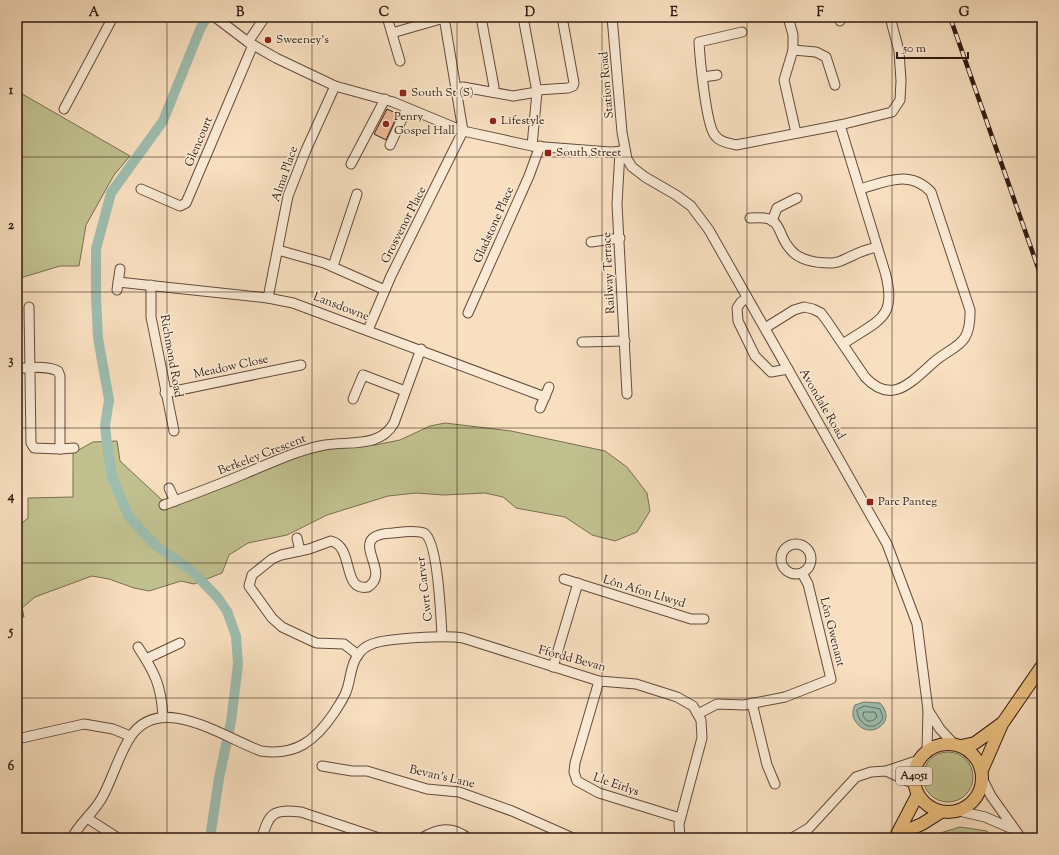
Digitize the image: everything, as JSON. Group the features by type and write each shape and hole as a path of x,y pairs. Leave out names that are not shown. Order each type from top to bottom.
{"main road":[{"name":"A4051","path":"897,836 922,824 941,812 959,810 966,807 978,795 982,775 1002,724 1042,666"},
{"name":"A4051","path":"941,812 927,806 916,789 914,772 923,755 940,745 974,743 1002,724"},
{"path":"958,745 974,755 982,775"},
{"name":"A4051","path":"897,836 916,789"}],"street":[{"path":"64,108 113,17"},
{"path":"251,43 265,17"},
{"path":"387,17 400,61"},
{"path":"481,17 494,87 492,92"},
{"name":"Gladstone Place","path":"468,313 529,176 536,146 537,91 523,17"},
{"path":"456,88 513,96 573,86 574,83 562,17"},
{"name":"Station Road","path":"612,17 622,151"},
{"path":"788,17 793,35 793,50 784,80 796,133"},
{"path":"742,32 699,42 700,61 709,120 714,134 724,142 736,145 840,125 892,112 900,100 899,51 890,17"},
{"path":"392,33 444,18 463,131"},
{"path":"218,19 251,43 276,58 335,86 385,99 463,131 536,146 622,151"},
{"name":"Glencourt","path":"141,189 170,204 180,206 186,203 251,43"},
{"path":"793,50 816,52 826,57 835,85"},
{"path":"703,77 717,75"},
{"name":"Alma Place","path":"268,298 288,196 306,150 335,86"},
{"path":"351,164 385,99"},
{"path":"390,145 407,108"},
{"path":"840,125 890,289 890,300 887,312 877,321 843,344"},
{"name":"Grosvenor Place","path":"368,330 385,290 463,131"},
{"name":"Avondale Road","path":"622,151 632,168 676,195 690,206 709,230 890,550 917,624 928,710 923,755"},
{"name":"Railway Terrace","path":"622,151 617,204 620,238 627,394"},
{"path":"765,328 794,310 804,308 814,309 828,321 872,385 882,390 904,388 936,361 960,346 970,323 970,310 931,192 923,184 912,179 898,179 860,189"},
{"path":"333,266 357,194"},
{"path":"772,221 778,208 797,198"},
{"path":"750,218 761,217 777,224 791,251 807,260 832,263 843,261 852,255 877,247"},
{"path":"590,242 620,238"},
{"path":"278,250 333,266 385,290"},
{"name":"Lansdowne","path":"120,269 118,286 152,285 268,298 308,307 545,397"},
{"name":"Richmond Road","path":"152,285 151,317 165,393 174,431"},
{"path":"747,298 741,302 737,308 738,321 755,356 771,372 788,369"},
{"path":"29,307 31,443 34,448 74,448"},
{"path":"582,342 625,341"},
{"name":"Berkeley Crescent","path":"164,506 299,451 325,445 382,438 389,432 394,423 421,349"},
{"name":"Meadow Close","path":"165,393 301,365"},
{"path":"17,368 53,368 58,371 60,376 60,449"},
{"path":"353,399 363,375 405,391"},
{"path":"540,408 549,387"},
{"path":"169,488 175,501"},
{"name":"Cwrt Carver","path":"358,655 344,644 316,642 282,627 272,618 251,590 249,582 252,576 272,559 309,549 328,541 333,541 344,552 353,581 359,586 366,587 371,585 376,577 370,549 370,544 373,537 381,533 419,532 427,534 431,541 436,562 442,636"},
{"path":"297,538 300,551"},
{"name":"Lôn Gwenant","path":"698,714 716,704 752,703 789,696 831,679 808,584 802,572"},
{"name":"Lôn Afon Llwyd","path":"564,579 691,619 704,618"},
{"path":"553,667 578,584"},
{"name":"Ffordd Bevan","path":"358,655 367,646 378,642 442,636 463,638 599,681 628,682 677,697 689,703 698,714"},
{"path":"146,658 180,643"},
{"path":"138,646 146,658 160,687 163,716"},
{"path":"72,838 103,797 130,736 147,720 163,716 188,721 250,747 273,752 286,751 302,746 314,738 324,728 343,699 353,664 358,655"},
{"name":"Lle Eirlys","path":"599,681 575,763 574,772 577,781 599,793 680,818"},
{"path":"752,703 767,764 775,784"},
{"name":"Avondale Road","path":"928,710 940,729 958,745"},
{"path":"680,838 678,830 680,818 701,744 702,725 698,714"},
{"path":"17,739 84,724 113,729 130,736"},
{"path":"792,838 809,828 856,777 871,772 886,771 923,755"},
{"name":"Bevan's Lane","path":"322,766 352,771 367,771 427,788 459,792 512,811 573,838"},
{"path":"886,771 916,789"},
{"path":"982,775 991,796 1019,834"},
{"path":"262,838 266,821 274,813 289,810 301,812 379,838"},
{"path":"959,810 985,817 1019,834"},
{"path":"86,818 118,838"},
{"path":"422,838 434,831 448,829 456,831 468,838"}],"green space":[{"path":"17,91 130,156 114,175 86,225 79,266 60,266 17,279"},
{"path":"445,423 511,431 605,451 627,467 647,493 650,511 637,532 615,541 592,535 565,517 516,508 503,497 485,493 444,495 416,493 388,496 327,515 287,535 248,543 229,555 222,573 194,584 181,581 149,591 134,588 109,579 92,576 35,597 22,608 24,617 17,619 17,527 28,518 28,498 73,497 73,453 93,442 117,441 120,461 162,500 178,504 299,455 330,449 375,445 400,440 430,426"},
{"path":"948,752 958,754 966,759 971,767 973,777 971,787 966,795 958,800 948,802 938,800 930,795 925,787 923,777 925,767 930,759 938,754"},
{"path":"960,827 987,831 995,838 924,838"}],"water":[{"path":"864,702 880,703 885,710 886,717 884,723 874,730 867,730 861,727 854,718 853,709 855,705"}],"building":[{"name":"Penry Gospel Hall","path":"387,109 398,114 386,140 374,134"}],"waterway":[{"path":"207,17 201,27 163,121 111,193 96,249 96,296 98,338 109,400 105,426 112,477 129,517 155,545 192,571 218,598 227,611 236,636 238,664 231,722 219,778 210,838"}],"railway":[{"path":"950,17 1042,279"}],"place":[{"name":"Sweeney's","path":"268,40"},
{"name":"South St (S)","path":"403,93"},
{"name":"Lifestyle","path":"493,121"},
{"name":"Penry Gospel Hall","path":"386,124"},
{"name":"South Street","path":"548,153"},
{"name":"Parc Panteg","path":"870,502"}]}
